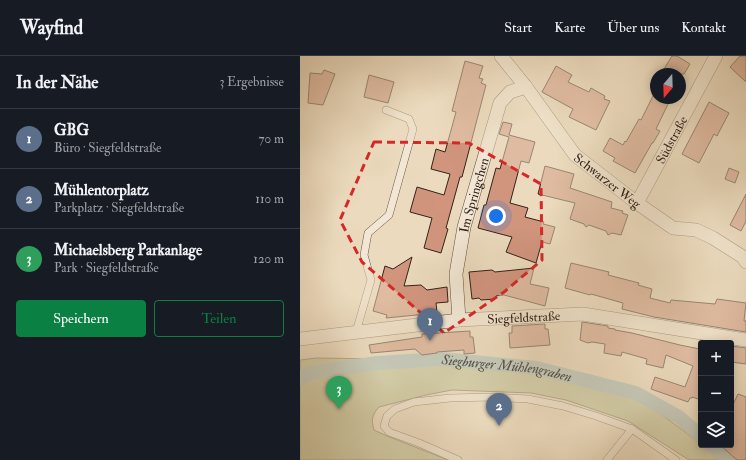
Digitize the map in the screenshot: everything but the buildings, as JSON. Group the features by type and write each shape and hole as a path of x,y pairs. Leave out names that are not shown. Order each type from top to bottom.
{"street":[{"name":"Schwarzer Weg","path":"501,56 526,87 575,155 637,203 673,228 696,230 713,238 743,256 746,262"},
{"name":"Südstraße","path":"637,203 716,56"},
{"name":"Im Springchen","path":"459,320 456,274 464,227 500,103 510,92 526,87"},
{"name":"Siegfeldstraße","path":"300,339 459,320 583,314 746,340"}],"lane":[{"path":"356,332 371,280 364,255 368,233 389,215 412,129 409,119 386,110"},
{"path":"458,460 389,432 384,426 387,416 395,409 414,402 450,398 491,397 528,399 563,406 632,429 676,460"},
{"path":"607,460 632,429"}],"highlighted area":[{"path":"374,142 469,143 541,184 542,260 504,292 444,333 362,262 340,220"}],"green space":[{"path":"317,358 443,360 534,373 637,396 698,442 698,448 707,448 721,460 689,460 628,421 566,400 531,393 452,390 379,407 372,420 374,430 448,460 300,460 300,360"}],"waterway":[{"name":"Siegburger Mühlengraben","path":"300,379 310,373 377,363 442,359 536,368 636,393 679,417 698,433"},
{"name":"Siegburger Mühlengraben","path":"715,448 729,460"}],"place":[{"name":"GBG","path":"430,341"},
{"name":"Michaelsberg Parkanlage","path":"339,409"},
{"name":"Mühlentorplatz","path":"499,426"}]}
